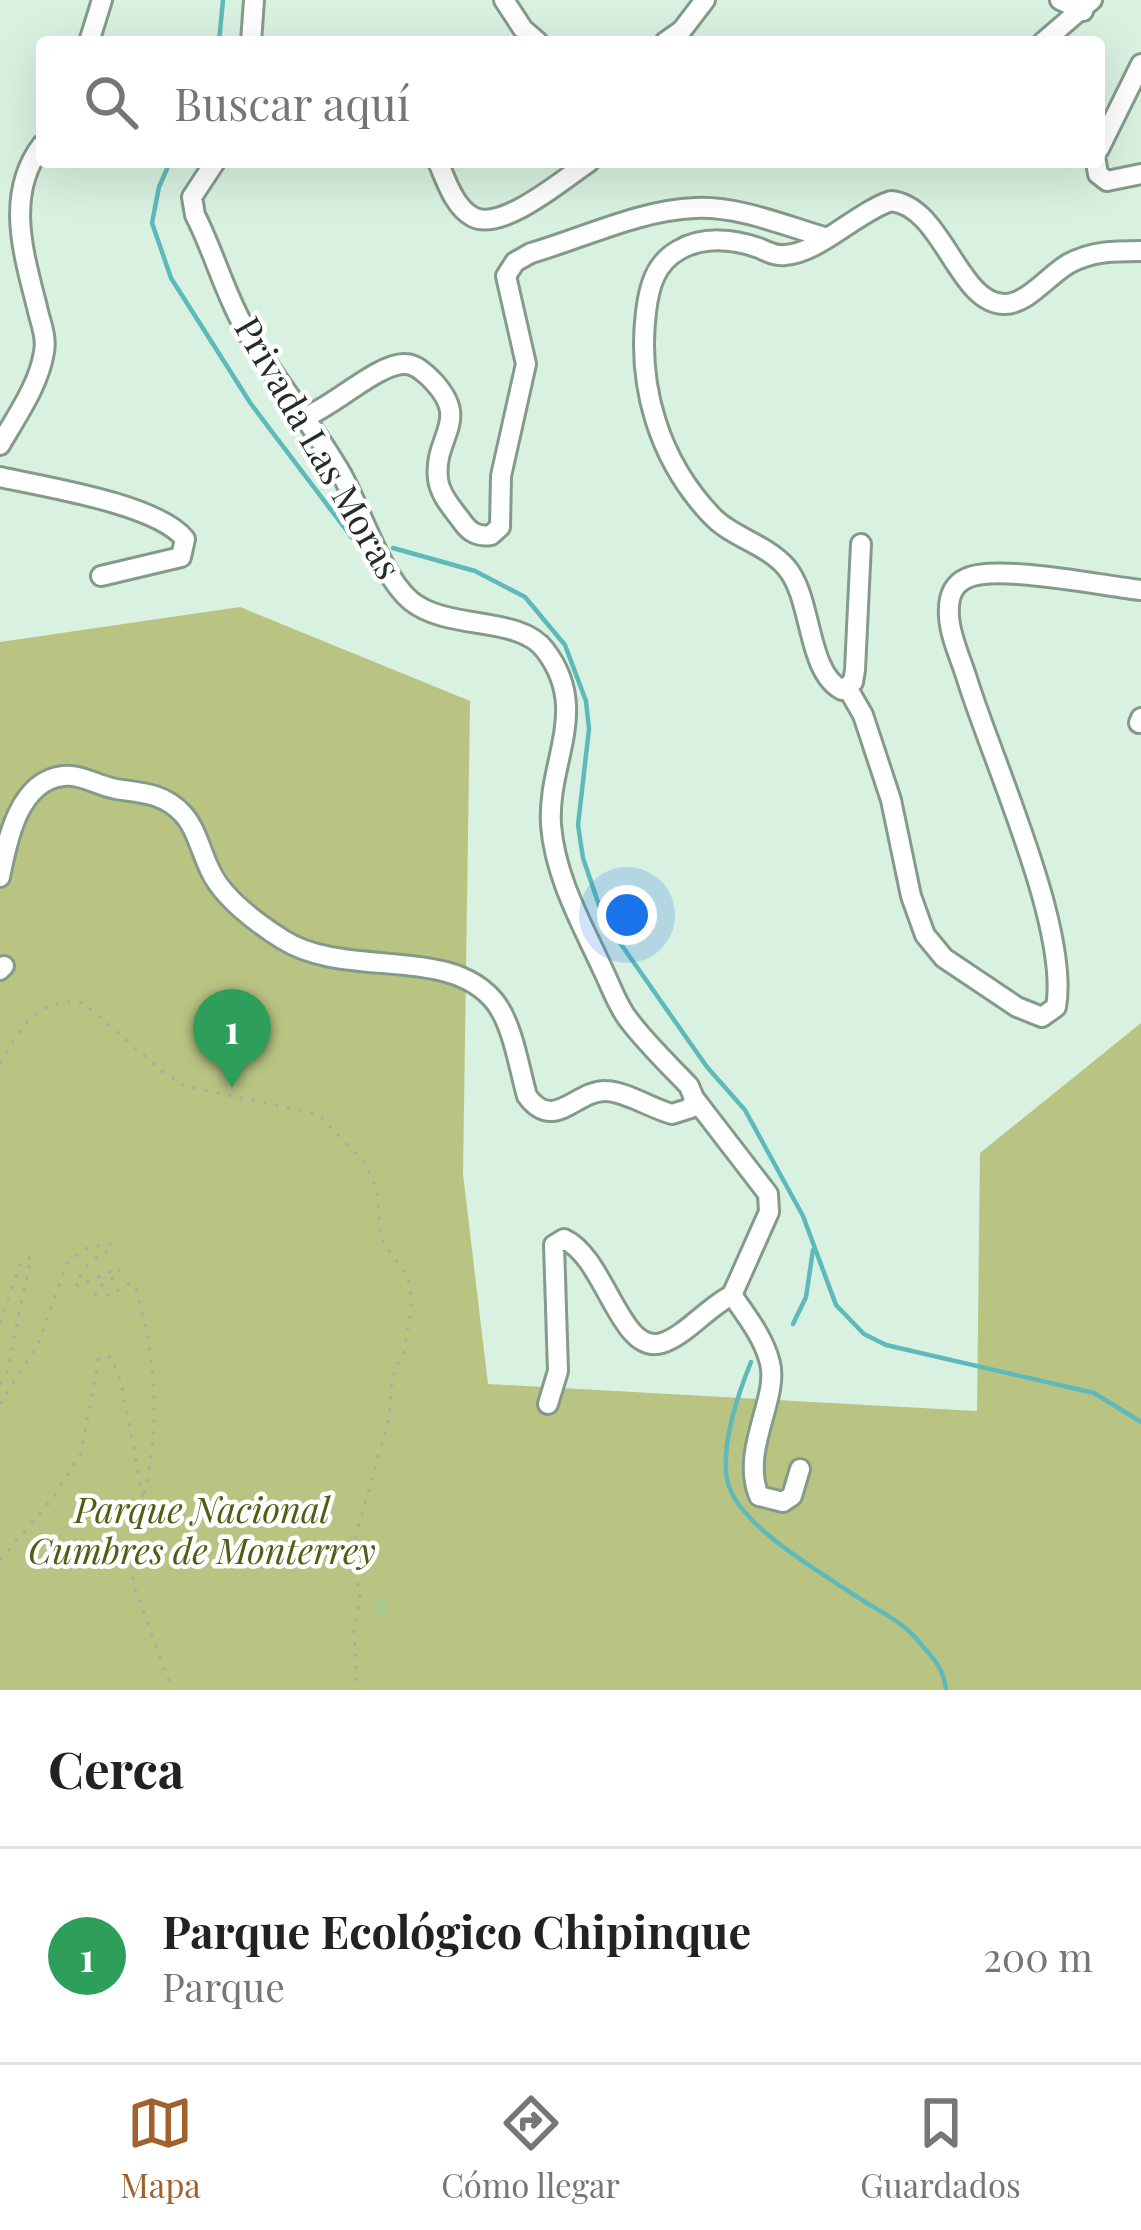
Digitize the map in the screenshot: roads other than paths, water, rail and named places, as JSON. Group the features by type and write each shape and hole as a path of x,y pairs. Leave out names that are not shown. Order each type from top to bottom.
{"street":[{"path":"91,36 102,0"},
{"path":"251,36 254,0"},
{"path":"504,0 531,36"},
{"path":"674,36 705,0"},
{"path":"1060,0 1088,5"},
{"path":"1050,36 1088,5"},
{"path":"1105,136 1141,64"},
{"path":"0,445 25,404 44,356 45,335 21,243 20,197 36,153"},
{"name":"Privada Las Moras","path":"211,168 192,197 194,214 242,323 307,416 377,543 388,577 414,604 441,617 526,634 544,648 568,706 568,726 553,783 551,824 558,869 625,1016 689,1086 768,1194 769,1212 732,1295"},
{"path":"441,168 463,209 476,219 494,220 580,168"},
{"path":"1097,168 1107,181 1141,174"},
{"path":"848,689 831,683 801,592 787,568 715,520 681,479 647,397 643,340 649,289 660,265 679,249 710,240 786,255 802,251 891,201 906,202 920,213 969,281 988,300 1001,304 1019,300 1054,273 1090,254 1141,251"},
{"path":"307,416 392,366 419,368 442,390 451,408 453,422 438,478 442,493 466,528 479,536 491,536 500,527 501,476 526,364 506,290 506,276 514,262 649,216 697,208 746,214 824,237"},
{"path":"0,477 109,502 177,529 185,539 181,557 169,563 101,577"},
{"path":"861,544 855,670 848,689 863,716 891,800 911,896 925,935 944,958 1017,1007 1042,1017 1056,1006 1054,952 1039,887 949,622 949,598 956,585 981,574 1141,590"},
{"path":"0,877 10,830 25,803 45,782 81,777 98,785 142,791 168,800 188,818 212,876 279,938 308,954 335,961 433,968 479,986 498,1005 527,1096 535,1106 548,1112 564,1111 601,1090 673,1114 691,1108 694,1098"},
{"path":"548,1403 558,1371 557,1240 575,1244 597,1268 624,1327 647,1343 659,1345 678,1335 732,1295 771,1364 753,1484 759,1496 783,1502 792,1496 800,1469"}],"waterway":[{"path":"220,36 223,0"},
{"path":"167,168 152,223 171,278 251,404 353,539"},
{"path":"393,548 475,571 525,597 565,645 586,701 589,729 578,825 583,858 604,920 707,1067 745,1110 803,1216 836,1305 864,1334 886,1345 1094,1393 1141,1422"},
{"path":"793,1324 806,1297 813,1250"},
{"path":"751,1362 726,1450 727,1479 734,1496 746,1514 783,1547 907,1629 938,1665 946,1690"}],"place":[{"name":"Parque Ecológico Chipinque","path":"232,1088"}],"park label":[{"name":"Parque Nacional Cumbres de Monterrey","path":"202,1530"}]}
